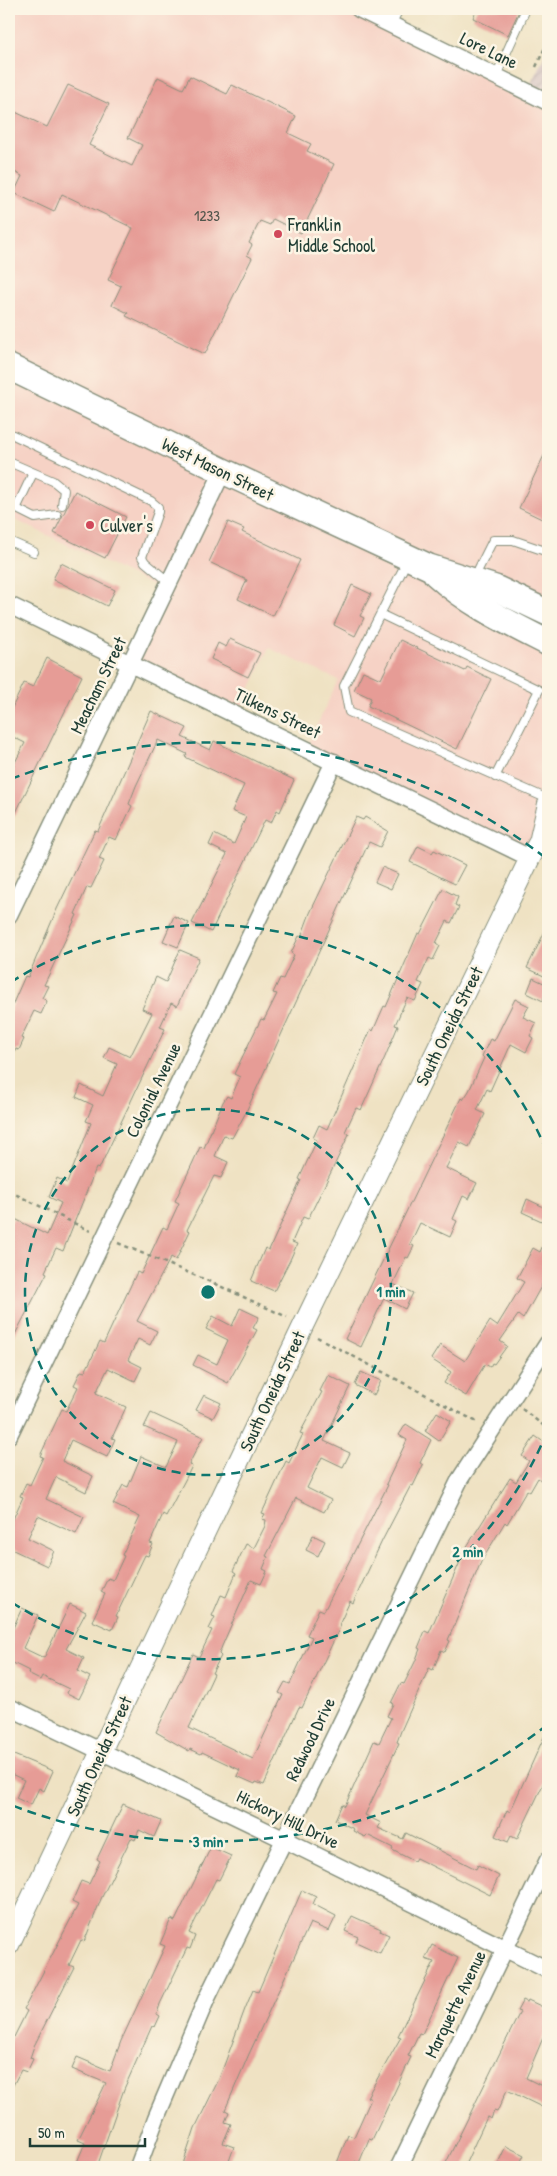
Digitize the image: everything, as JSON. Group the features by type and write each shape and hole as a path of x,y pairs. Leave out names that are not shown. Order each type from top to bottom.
{"main road":[{"name":"West Mason Street","path":"9,369 223,472 419,563 473,580 509,594 548,613"},
{"name":"West Mason Street","path":"419,563 477,605 548,643"}],"street":[{"name":"Lore Lane","path":"359,9 548,102"},
{"name":"Meacham Street","path":"9,915 223,472"},
{"name":"Tilkens Street","path":"9,605 530,858"},
{"name":"Colonial Avenue","path":"9,1435 334,762"},
{"name":"South Oneida Street","path":"9,1945 302,1328 544,832 548,804"},
{"name":"Redwood Drive","path":"138,2167 156,2118 206,2000 460,1479 548,1343"},
{"name":"Hickory Hill Drive","path":"9,1707 283,1839 548,1970"},
{"name":"Marquette Avenue","path":"399,2167 548,1860"}],"lane":[{"path":"391,25 400,9"},
{"path":"496,76 526,9"},
{"path":"9,433 151,501 158,507 158,512 142,557 145,562 169,582"},
{"path":"9,462 52,481 64,490 62,505"},
{"path":"33,473 12,507 35,518 57,514"},
{"path":"473,580 493,540 513,540 548,552"},
{"path":"9,541 34,552"},
{"path":"419,563 382,615 344,686 349,712 548,799"},
{"path":"382,615 539,690 495,777"}],"path":[{"path":"536,67 548,41"},
{"path":"9,1191 104,1238 214,1283 287,1317 302,1328 492,1430"},
{"path":"511,1400 548,1429"}],"shaded area":[{"name":"Franklin Middle School","path":"9,9 359,9 548,102 548,613 461,576 548,643 548,842 530,858 306,749 338,680 269,648 238,716 130,663 165,591 9,517"},
{"path":"548,49 548,102 527,91"}],"building":[{"path":"477,9 520,9 508,35 473,18"},
{"path":"190,76 227,94 232,85 296,116 288,133 311,144 307,151 334,164 301,233 273,219 270,225 260,221 249,243 252,245 247,255 252,258 205,354 126,316 128,313 112,305 121,286 108,280 133,228 62,194 54,212 14,193 22,176 9,169 9,109 47,127 68,85 109,104 89,145 132,166 142,145 128,138 158,77 183,89"},
{"path":"548,447 548,522 519,508"},
{"name":"Culver's","path":"75,491 126,517 105,558 54,533"},
{"path":"228,522 244,529 242,532 300,560 273,616 238,599 247,580 209,562"},
{"path":"61,563 115,590 107,606 53,579"},
{"path":"352,585 371,594 360,616 364,618 355,636 334,625"},
{"path":"230,639 260,653 248,677 211,659 218,643 226,647"},
{"path":"400,640 465,671 467,667 491,679 457,749 368,706 371,698 354,690 363,671 381,679"},
{"path":"47,658 82,676 9,827 9,774 25,743 9,735 9,714 24,683 33,687"},
{"path":"151,711 187,728 182,737 210,750 214,741 294,780 280,812 277,810 271,823 265,820 211,932 192,923 227,854 209,845 214,834 234,844 246,817 232,811 244,785 185,757 187,754 158,740 136,786 129,804 132,806 116,840 109,837 99,859 104,861 91,888 87,887 75,914 77,915 44,985 48,986 42,998 47,1001 41,1014 34,1011 21,1038 24,1039 19,1050 16,1049 9,1064 9,1016 14,1001 25,976 28,977 57,909 95,830 98,831"},
{"path":"356,817 363,820 365,817 388,831 380,847 369,842 245,1114 232,1138 224,1135 215,1156 228,1162 221,1178 214,1176 187,1230 190,1231 176,1260 171,1257 137,1321 157,1331 150,1345 138,1339 128,1360 142,1367 135,1381 108,1368 96,1393 126,1407 112,1438 115,1439 107,1457 71,1440 62,1461 93,1476 86,1492 56,1477 46,1499 84,1517 76,1534 38,1516 28,1538 54,1551 47,1566 9,1548 9,1517 13,1519 23,1497 20,1496 26,1483 30,1485 43,1457 40,1456 62,1409 66,1411 78,1387 74,1385 81,1371 85,1372 100,1341 104,1343 137,1272 141,1274 163,1227 167,1229 179,1203 175,1201 200,1147 204,1148 223,1102 227,1096 231,1098 240,1077 234,1074 261,1019 264,1020 277,994 273,993 280,978 283,979 294,955 291,953 299,936 301,937 310,913"},
{"path":"418,846 432,853 434,850 465,865 455,884 410,862"},
{"path":"382,867 398,874 391,889 375,882"},
{"path":"443,889 458,897 455,905 459,907 451,923 447,921 436,943 440,946 433,960 429,958 418,982 423,984 415,1001 407,998 395,1025 398,1026 361,1110 356,1108 345,1132 349,1134 308,1219 303,1217 292,1242 297,1244 290,1260 274,1291 251,1281 265,1248 269,1250 301,1180 299,1179 317,1140 313,1138 319,1125 327,1129 371,1029 373,1031 384,1006 386,1007 418,933 420,934"},
{"path":"174,916 189,923 178,947 163,941"},
{"path":"548,925 548,978 527,968"},
{"path":"180,950 199,958 177,1006 171,1003 160,1027 165,1029 99,1169 96,1168 63,1251 56,1248 45,1272 47,1273 9,1346 9,1227 13,1218 47,1235 61,1203 49,1197 57,1178 67,1183 91,1123 86,1121 93,1105 76,1097 81,1085 103,1096 117,1064 104,1058 109,1047 130,1057 152,1013 142,1009 156,977 166,982"},
{"path":"533,978 548,985 543,1001 527,993"},
{"path":"515,999 529,1006 523,1017 536,1023 530,1036 533,1038 526,1052 511,1044 490,1091 487,1089 477,1110 485,1114 469,1147 459,1142 446,1168 477,1183 469,1199 463,1196 453,1219 457,1221 450,1237 420,1223 410,1244 414,1246 408,1258 406,1257 393,1284 413,1293 405,1309 384,1298 361,1347 345,1339 461,1098 463,1100 469,1091 484,1058 482,1056 490,1039 494,1041"},
{"path":"527,1199 548,1209 548,1224 522,1212"},
{"path":"548,1233 548,1274 523,1319 518,1315 500,1341 507,1346 494,1364 492,1363 490,1367 485,1364 466,1396 444,1383 451,1372 431,1359 440,1345 465,1361 490,1321 497,1326 524,1282 517,1278 533,1248 540,1252"},
{"path":"240,1308 259,1317 253,1328 257,1330 228,1383 193,1365 198,1355 217,1364 228,1340 206,1329 213,1316 232,1326"},
{"path":"361,1372 381,1381 374,1395 355,1385"},
{"path":"328,1375 350,1386 324,1441 350,1453 343,1467 322,1457 307,1488 331,1500 324,1512 296,1498 266,1556 268,1557 263,1569 267,1571 261,1584 251,1580 222,1646 219,1654 221,1656 212,1673 214,1674 189,1728 253,1759 283,1695 279,1693 285,1682 290,1684 312,1637 307,1635 319,1609 324,1611 388,1485 386,1484 407,1440 399,1435 406,1424 431,1440 420,1463 423,1465 413,1486 411,1485 382,1541 353,1603 350,1601 339,1625 341,1625 302,1708 299,1707 264,1785 256,1782 255,1784 237,1776 240,1770 202,1752 201,1754 190,1749 189,1751 156,1732 193,1654 199,1657 212,1630 209,1629 215,1617 212,1616 221,1595 226,1597 236,1573 233,1571 246,1544 254,1548 265,1526 266,1520 262,1519 265,1514 262,1513 286,1461 289,1463 303,1434 300,1433 322,1392 320,1391"},
{"path":"204,1395 221,1403 213,1418 196,1410"},
{"path":"437,1412 451,1421 439,1441 425,1431"},
{"path":"151,1413 203,1437 189,1464 192,1466 185,1480 166,1516 163,1514 150,1543 153,1544 148,1556 145,1555 116,1616 118,1617 112,1630 92,1621 105,1594 101,1592 108,1578 113,1580 124,1556 122,1555 140,1517 113,1504 123,1485 128,1487 141,1456 166,1467 178,1442 144,1427"},
{"path":"535,1436 548,1445 548,1486 538,1478 530,1492 527,1490 481,1562 448,1640 450,1641 445,1652 441,1650 433,1670 429,1668 401,1731 397,1742 399,1743 365,1815 381,1823 378,1828 403,1839 406,1833 476,1869 478,1865 499,1876 490,1895 416,1858 414,1861 392,1850 393,1848 367,1835 365,1837 353,1831 354,1829 335,1820 342,1804 345,1806 374,1741 379,1743 391,1718 387,1716 393,1704 391,1703 401,1683 404,1684 415,1662 425,1631 429,1633 466,1548 510,1478 516,1482 529,1461 522,1456"},
{"path":"313,1535 325,1541 318,1556 306,1550"},
{"path":"70,1604 86,1612 66,1649 84,1658 78,1671 90,1677 79,1699 67,1693 69,1689 42,1676 40,1680 28,1674 29,1671 9,1661 9,1637 22,1608 38,1615 23,1648 44,1658"},
{"path":"548,1728 548,1774 517,1839 511,1836 508,1842 495,1836 507,1810 510,1812"},
{"path":"9,1753 53,1771 44,1791 39,1788 31,1805 16,1798 24,1780 9,1773"},
{"path":"123,1804 161,1821 154,1837 139,1830 135,1840 131,1838 101,1899 84,1942 81,1940 69,1965 74,1967 34,2046 30,2058 33,2059 27,2072 21,2070 9,2093 9,2043 27,2011 24,2009 78,1905 72,1902 81,1881 89,1884 100,1861 97,1859"},
{"path":"211,1847 231,1856 219,1880 216,1879 189,1933 195,1936 190,1949 187,1948 160,2004 157,2014 160,2016 155,2027 152,2026 124,2089 97,2167 75,2167 85,2143 78,2140 106,2083 72,2069 77,2057 110,2071 121,2041 165,1946 160,1944 171,1919 175,1921"},
{"path":"302,1890 316,1897 313,1904 336,1916 329,1931 310,1923 249,2054 225,2110 229,2112 225,2122 231,2124 223,2143 234,2147 228,2164 216,2160 214,2167 182,2167 195,2128 219,2079 253,1990 258,1992"},
{"path":"352,1916 381,1929 380,1931 389,1935 380,1953 356,1942 358,1937 345,1931"},
{"path":"432,1945 458,1958 422,2034 419,2033 408,2056 411,2057 372,2140 369,2139 359,2163 355,2161 352,2167 346,2167 337,2163 348,2135 354,2137 371,2099 367,2097 401,2037 398,2036 434,1962 425,1959"},
{"path":"523,2000 527,2002 528,2000 545,2008 544,2010 548,2012 548,2026 526,2078 548,2089 548,2110 507,2090 497,2112 494,2111 491,2119 487,2117 464,2167 444,2167 520,2012 517,2011"},
{"path":"506,2146 524,2155 518,2167 508,2167 498,2163"}],"place":[{"name":"Franklin Middle School","path":"278,234"},
{"name":"Culver's","path":"90,525"}]}
